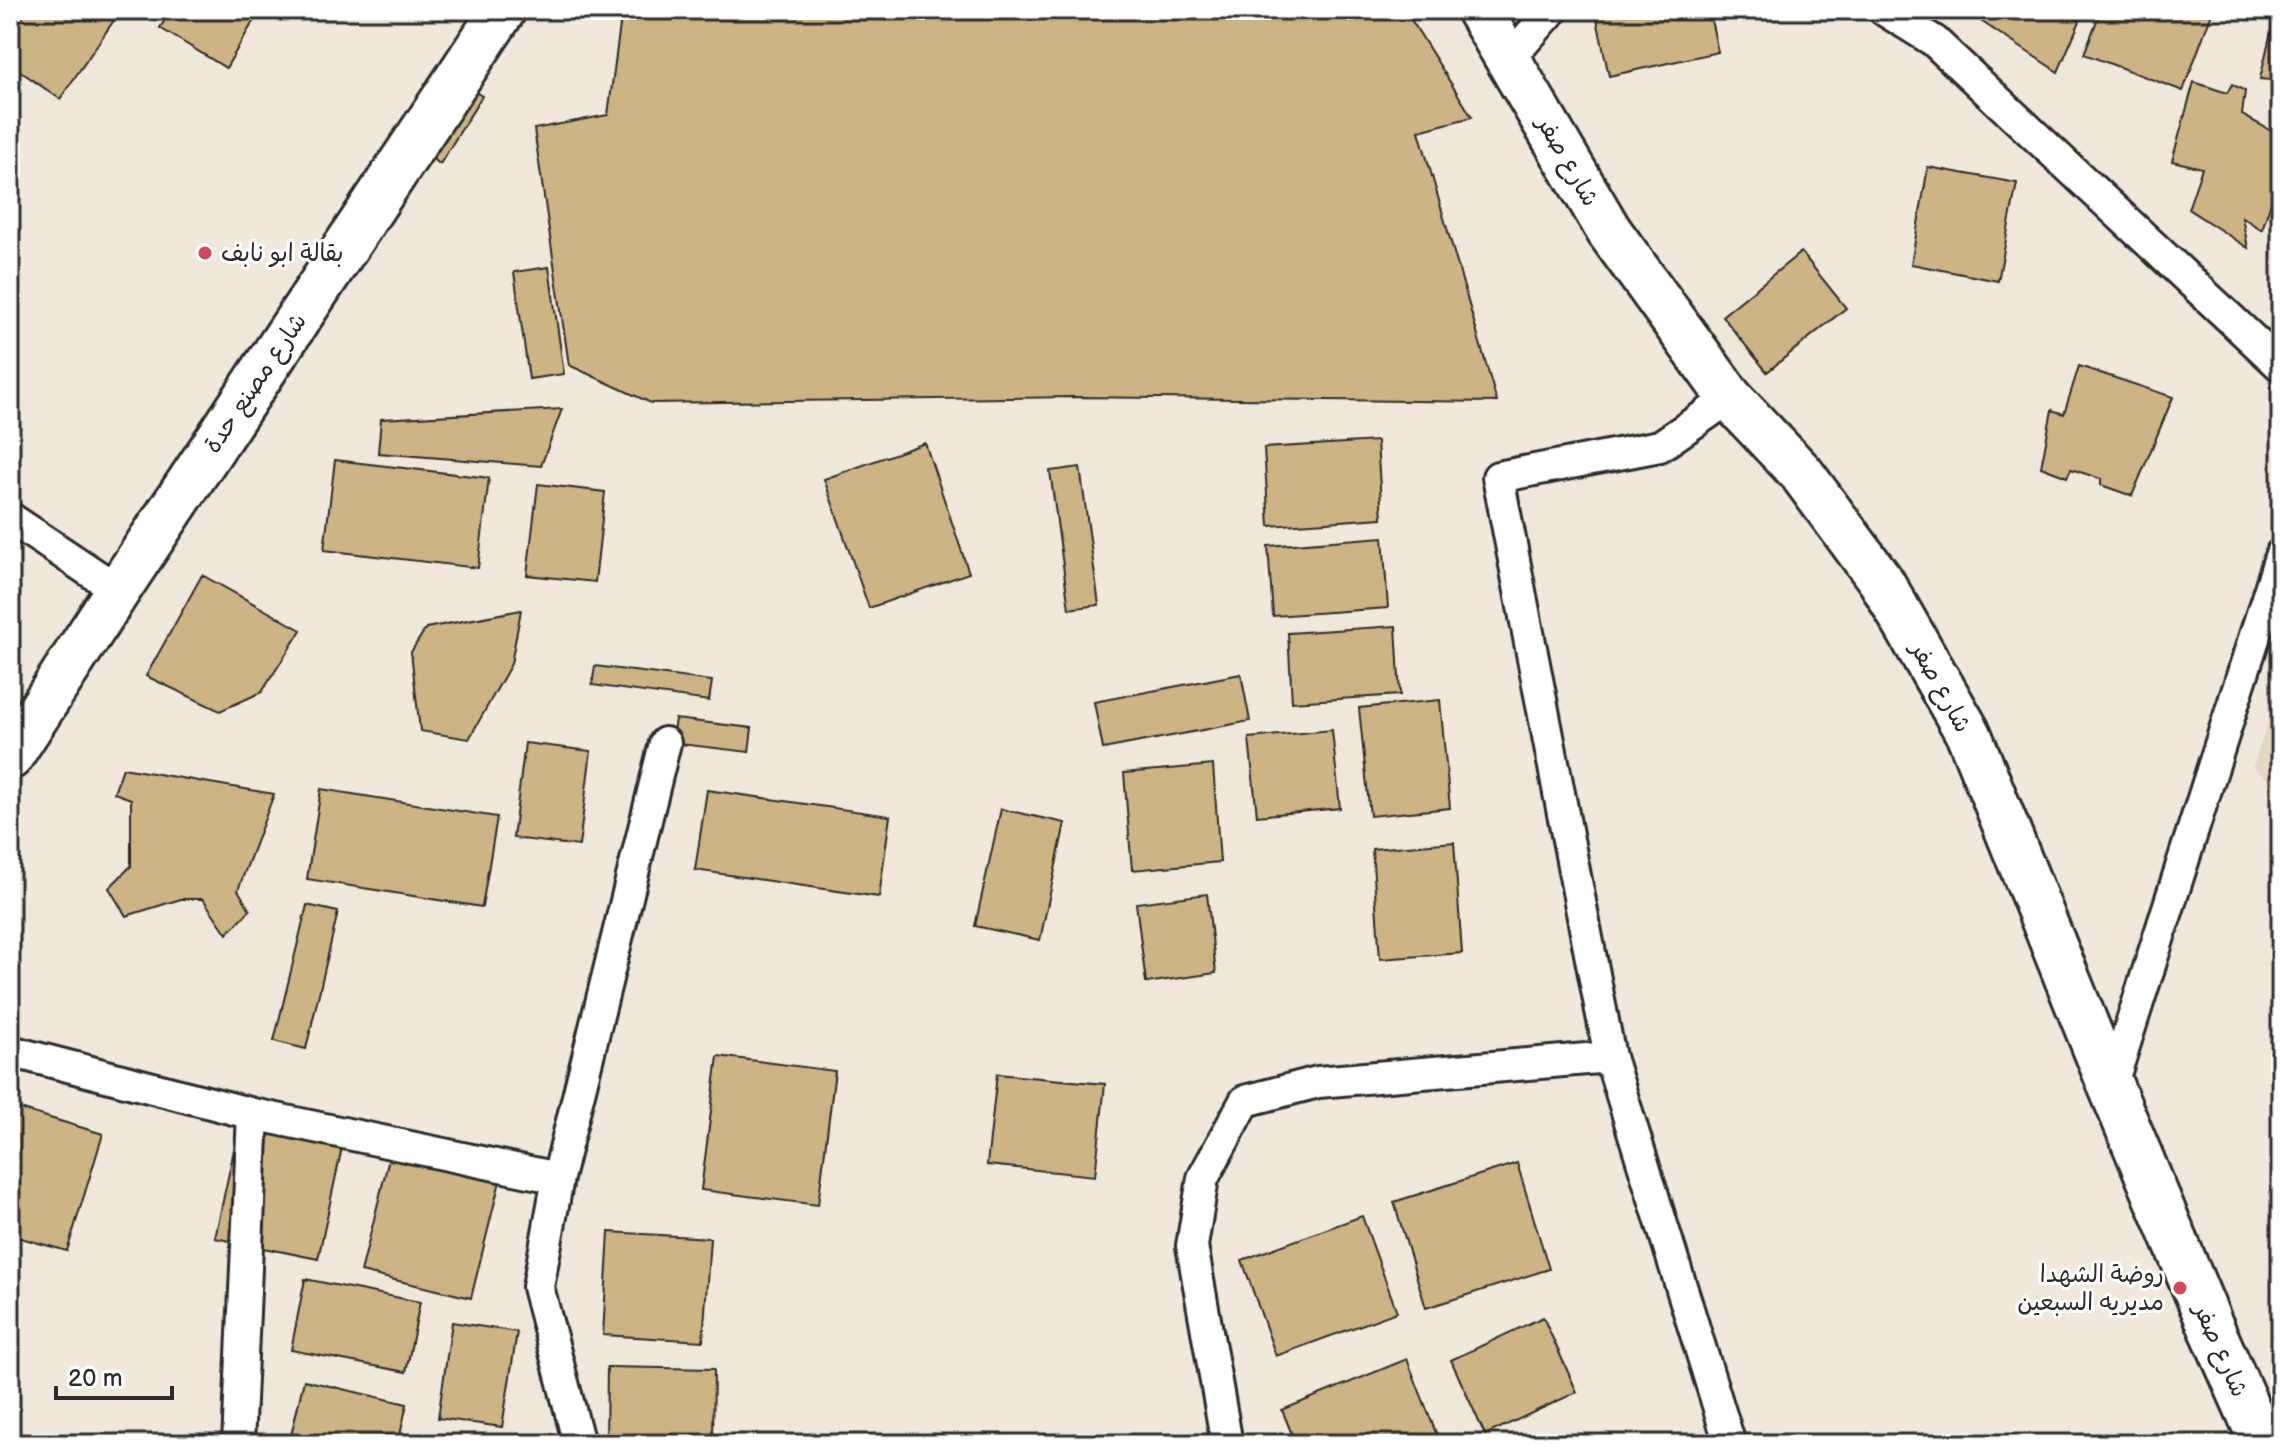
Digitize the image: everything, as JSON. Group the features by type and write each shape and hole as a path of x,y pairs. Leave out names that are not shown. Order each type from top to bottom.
{"street":[{"name":"شارع مصنع حدة","path":"10,757 503,10"},
{"name":"شارع صفر","path":"1479,10 1609,231 1730,398 1802,474 1881,581 1969,735 2111,1087 2263,1444"},
{"path":"1509,59 1552,10"},
{"path":"1884,10 1934,41 2281,366"},
{"path":"1721,1441 1610,1057 1498,477 1660,446 1730,398"},
{"path":"10,518 118,590"},
{"path":"2111,1087 2281,554"},
{"path":"579,1444 538,1287 558,1178 665,743"},
{"path":"10,1051 253,1114 558,1178"},
{"path":"1227,1444 1192,1246 1203,1178 1245,1101 1318,1082 1610,1057"},
{"path":"238,1444 253,1114"}],"shaded area":[{"path":"2281,683 2281,791 2253,767"}],"building":[{"path":"27,10 121,10 60,99 10,64 10,35"},
{"path":"171,10 260,10 226,68 160,28"},
{"path":"622,10 1405,10 1472,117 1419,131 1497,402 1074,397 651,403 569,365 534,129 608,115"},
{"path":"1595,10 1709,10 1718,52 1609,76"},
{"path":"1968,10 2060,10 2080,21 2058,72"},
{"path":"2101,10 2213,10 2183,91 2084,54"},
{"path":"2276,10 2281,10 2281,81 2260,79"},
{"path":"2194,82 2227,93 2232,84 2245,91 2242,115 2281,136 2281,171 2262,230 2242,217 2248,248 2188,209 2202,168 2172,161"},
{"path":"460,83 482,96 440,164 418,150"},
{"path":"1928,167 2017,183 1998,281 1911,264"},
{"path":"1801,252 1846,308 1767,372 1722,316"},
{"path":"549,267 564,374 529,379 514,272"},
{"path":"2079,366 2173,397 2132,496 2101,485 2101,479 2071,469 2067,477 2041,467 2052,410 2064,414"},
{"path":"562,409 541,466 378,453 381,419"},
{"path":"1377,441 1382,518 1269,526 1264,448"},
{"path":"925,443 969,573 869,608 824,479"},
{"path":"335,460 489,478 478,568 324,550"},
{"path":"1080,467 1099,605 1069,609 1050,471"},
{"path":"538,484 605,492 595,582 527,575"},
{"path":"1383,537 1388,608 1273,616 1268,546"},
{"path":"202,575 301,630 262,692 220,711 146,676"},
{"path":"521,610 511,664 469,739 420,731 411,652 426,628"},
{"path":"1396,626 1400,695 1292,702 1288,633"},
{"path":"595,666 712,681 709,701 592,685"},
{"path":"1241,674 1250,721 1103,749 1094,702"},
{"path":"1440,700 1450,808 1370,816 1359,708"},
{"path":"675,719 752,728 749,752 671,743"},
{"path":"1332,730 1340,808 1257,816 1249,738"},
{"path":"525,743 591,751 579,846 513,838"},
{"path":"1213,765 1220,862 1132,870 1124,773"},
{"path":"123,768 274,794 238,890 250,910 227,934 203,899 181,899 126,916 109,888 131,866 131,799 114,793"},
{"path":"321,789 497,817 482,907 307,879"},
{"path":"707,790 890,816 879,897 695,870"},
{"path":"1001,809 1065,823 1040,940 975,926"},
{"path":"1454,842 1462,953 1380,959 1372,849"},
{"path":"1207,894 1216,973 1146,983 1136,903"},
{"path":"307,905 338,912 306,1049 274,1041"},
{"path":"718,1056 835,1071 818,1205 701,1190"},
{"path":"997,1074 1105,1084 1095,1176 987,1165"},
{"path":"10,1106 103,1134 67,1251 10,1235"},
{"path":"241,1117 344,1138 318,1259 215,1238"},
{"path":"392,1146 502,1173 471,1298 361,1272"},
{"path":"1517,1163 1549,1269 1426,1308 1394,1202"},
{"path":"1362,1216 1397,1312 1276,1356 1242,1260"},
{"path":"609,1232 710,1238 703,1341 603,1335"},
{"path":"305,1279 420,1302 406,1372 291,1350"},
{"path":"1543,1317 1577,1392 1485,1435 1451,1360"},
{"path":"452,1322 517,1332 502,1427 438,1418"},
{"path":"1407,1359 1438,1438 1424,1444 1296,1444 1282,1410"},
{"path":"607,1367 714,1369 713,1444 606,1444"},
{"path":"304,1380 407,1404 398,1444 289,1444"},
{"path":"437,1437 465,1444 435,1444"}],"place":[{"name":"بقالة ابو نابف","path":"205,253"},
{"name":"روضة الشهدا مديريه السبعين","path":"2180,1288"}]}
